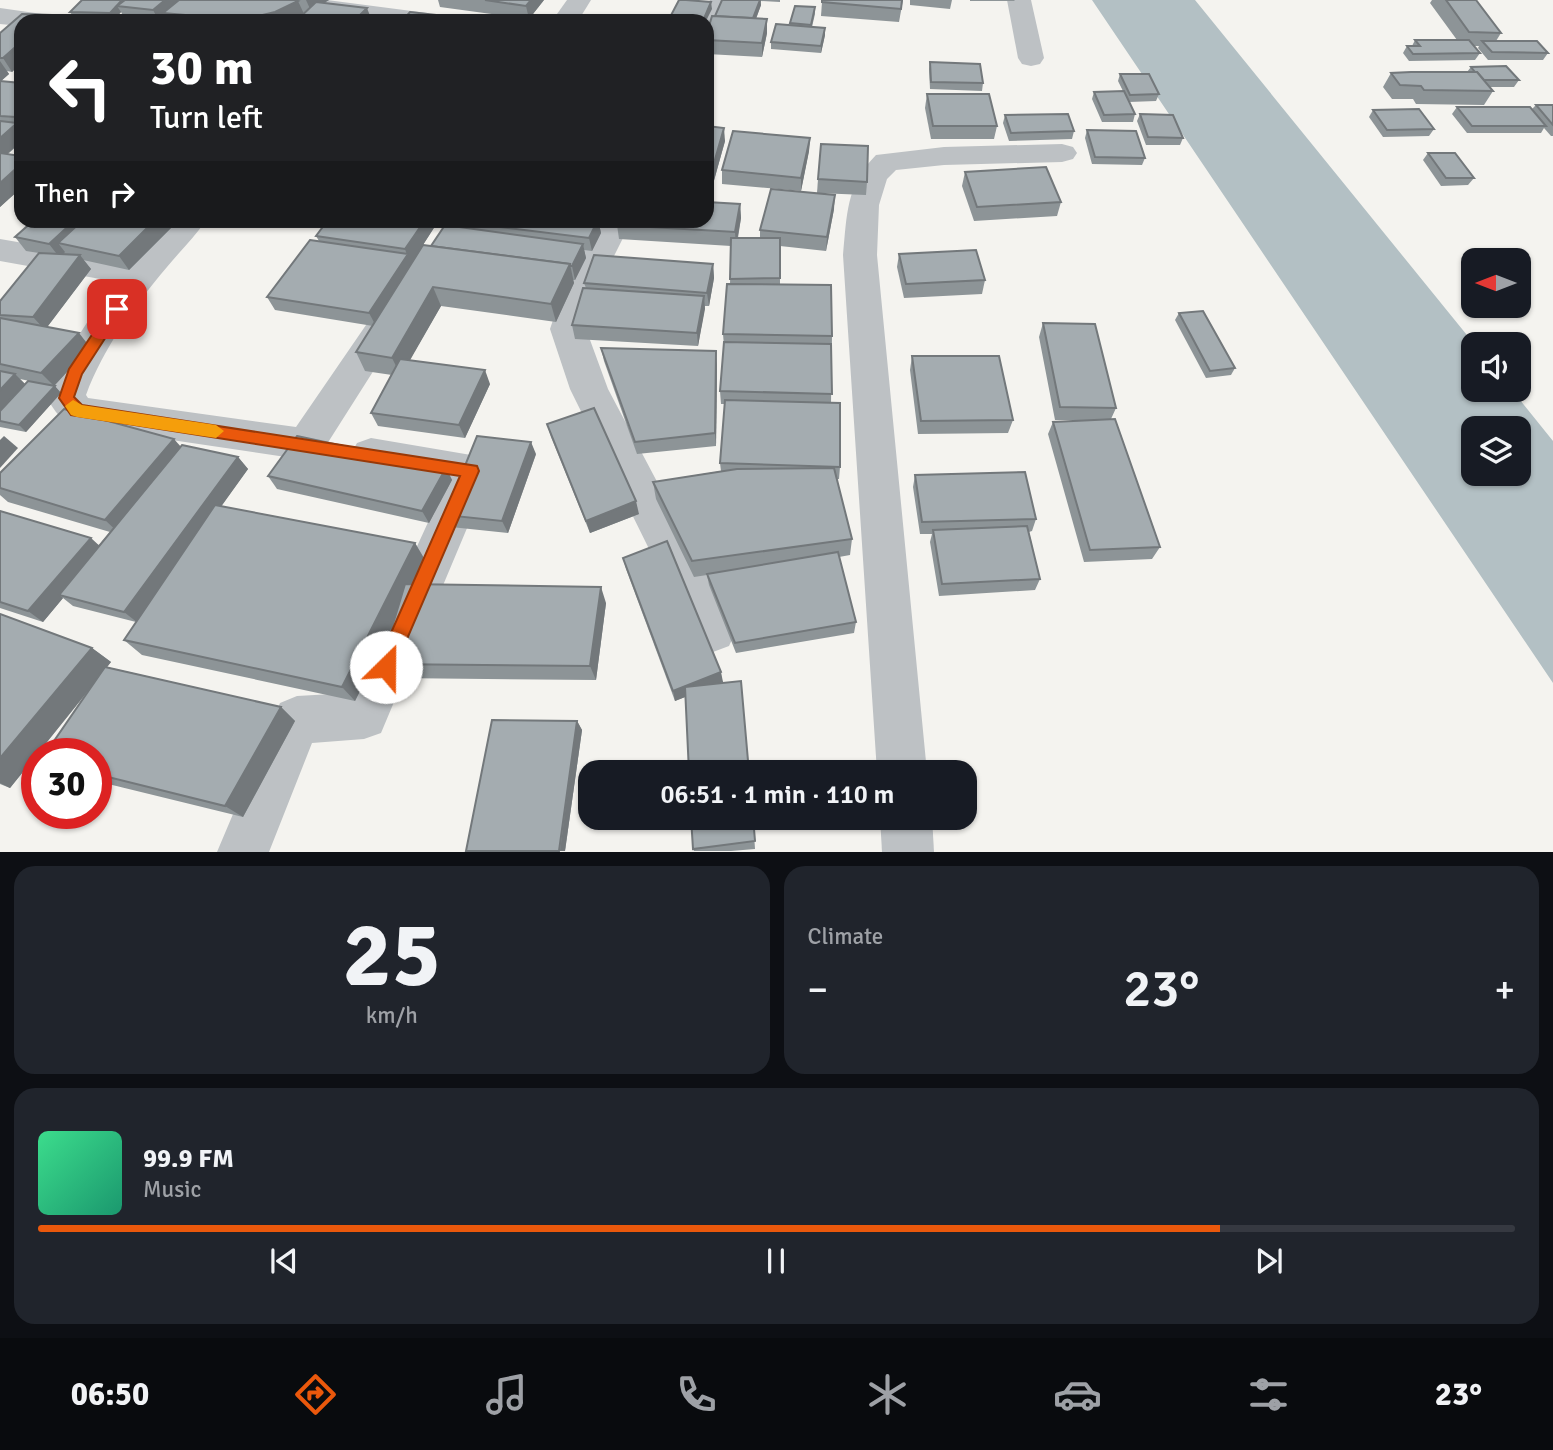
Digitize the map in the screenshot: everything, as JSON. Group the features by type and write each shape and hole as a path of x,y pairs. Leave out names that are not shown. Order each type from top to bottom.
{"street":[{"path":"714,18 722,0"},
{"path":"1019,0 1031,58"},
{"path":"315,14 334,4 368,14"},
{"path":"901,760 860,255 863,205 873,176 887,162 944,156 1062,153"},
{"path":"183,228 141,275 74,373 66,398 77,411 471,471 364,716 297,720 243,852"},
{"path":"612,228 580,290 568,329 589,388 713,631"},
{"path":"0,250 141,275"},
{"path":"306,444 411,285"},
{"path":"48,441 77,411"},
{"path":"906,830 908,852"}],"shaded area":[{"path":"1092,0 1195,0 1464,332 1461,332 1461,402 1522,402 1553,441 1553,683"}],"building":[{"path":"82,0 122,0 110,13 70,12"},
{"path":"125,0 165,0 153,10 117,6"},
{"path":"179,0 298,1 266,14 163,13"},
{"path":"485,0 531,0 526,6"},
{"path":"679,0 711,2 706,14 672,14"},
{"path":"722,0 760,0 753,18 715,16"},
{"path":"822,0 902,0 901,9"},
{"path":"1446,0 1476,0 1501,33 1469,32"},
{"path":"316,2 367,8 361,14 303,14"},
{"path":"795,6 815,7 811,25 790,23"},
{"path":"714,16 767,19 762,43 714,40"},
{"path":"14,21 14,48 3,58 0,58 0,33"},
{"path":"776,24 825,28 821,46 771,42"},
{"path":"1415,40 1469,40 1480,53 1413,54 1407,46 1420,46"},
{"path":"1482,41 1537,41 1548,53 1492,52"},
{"path":"930,62 980,64 983,83 931,82"},
{"path":"1506,66 1519,80 1484,80 1471,67"},
{"path":"1477,72 1493,91 1424,90 1421,86 1400,85 1391,73"},
{"path":"1120,74 1149,74 1159,94 1130,95"},
{"path":"0,81 14,82 14,117 0,116"},
{"path":"1124,91 1135,114 1104,115 1094,92"},
{"path":"927,94 989,94 997,126 933,126"},
{"path":"1536,105 1553,105 1553,125"},
{"path":"1457,107 1530,107 1546,126 1472,126"},
{"path":"1419,109 1434,129 1387,130 1373,110"},
{"path":"1068,114 1074,131 1011,133 1005,115"},
{"path":"1140,114 1173,115 1183,138 1148,137"},
{"path":"0,121 14,123 14,126 0,138"},
{"path":"714,127 724,128 714,163"},
{"path":"1087,130 1136,131 1145,158 1095,157"},
{"path":"733,131 810,138 801,178 722,170"},
{"path":"821,144 868,146 867,182 818,179"},
{"path":"0,153 14,155 14,170 0,183"},
{"path":"1428,153 1455,153 1474,178 1446,178"},
{"path":"1046,167 1061,202 977,207 965,172"},
{"path":"771,189 835,195 827,237 760,230"},
{"path":"714,202 740,204 735,232 668,228 714,228"},
{"path":"25,228 66,228 49,244 15,237"},
{"path":"74,228 147,228 119,256 58,243"},
{"path":"322,228 419,228 405,249 316,236"},
{"path":"443,228 467,228 583,244 572,266 431,246"},
{"path":"507,228 594,228 589,238"},
{"path":"731,238 780,238 780,278 730,279"},
{"path":"310,240 408,254 369,313 267,297"},
{"path":"423,245 570,264 551,304 433,287 392,358 356,352"},
{"path":"976,250 985,280 906,284 899,254"},
{"path":"39,253 80,255 33,317 0,315 0,301"},
{"path":"594,255 713,264 707,293 584,283"},
{"path":"727,284 831,285 832,336 723,334"},
{"path":"583,288 704,296 697,333 572,325"},
{"path":"1203,311 1235,368 1210,371 1179,313"},
{"path":"0,318 79,333 41,373 0,364"},
{"path":"1043,323 1095,324 1116,408 1060,407"},
{"path":"724,342 831,344 832,394 720,391"},
{"path":"601,348 716,351 715,433 635,442"},
{"path":"912,356 999,356 1013,420 921,421"},
{"path":"400,359 485,370 459,425 371,413"},
{"path":"0,371 15,374 0,390"},
{"path":"28,381 55,386 19,425 0,421 0,411"},
{"path":"725,400 840,403 840,467 720,463"},
{"path":"594,408 636,501 586,521 547,424"},
{"path":"64,409 174,439 105,520 0,488 0,473"},
{"path":"1115,419 1160,547 1090,550 1053,422"},
{"path":"297,436 446,468 422,511 268,476"},
{"path":"477,436 531,442 502,521 445,515"},
{"path":"182,445 238,457 124,612 59,595"},
{"path":"834,468 852,539 692,561 653,482 737,469"},
{"path":"1025,472 1036,519 922,522 915,475"},
{"path":"215,505 415,543 342,687 124,640"},
{"path":"0,511 91,538 28,611 0,602"},
{"path":"1027,526 1040,579 942,584 933,530"},
{"path":"667,541 721,672 673,691 623,558"},
{"path":"838,552 856,622 735,643 707,574"},
{"path":"405,584 601,587 590,666 381,664"},
{"path":"0,614 92,648 0,758"},
{"path":"105,667 281,707 225,806 112,778 112,738 56,738"},
{"path":"741,681 748,760 688,760 685,687"},
{"path":"492,720 577,721 559,851 466,851"},
{"path":"692,830 754,830 755,841 693,849"}],"slow traffic":[{"path":"73,406 77,411 216,431"}],"route":[{"path":"117,309 74,373 66,398 77,411 471,471 386,667"}]}
